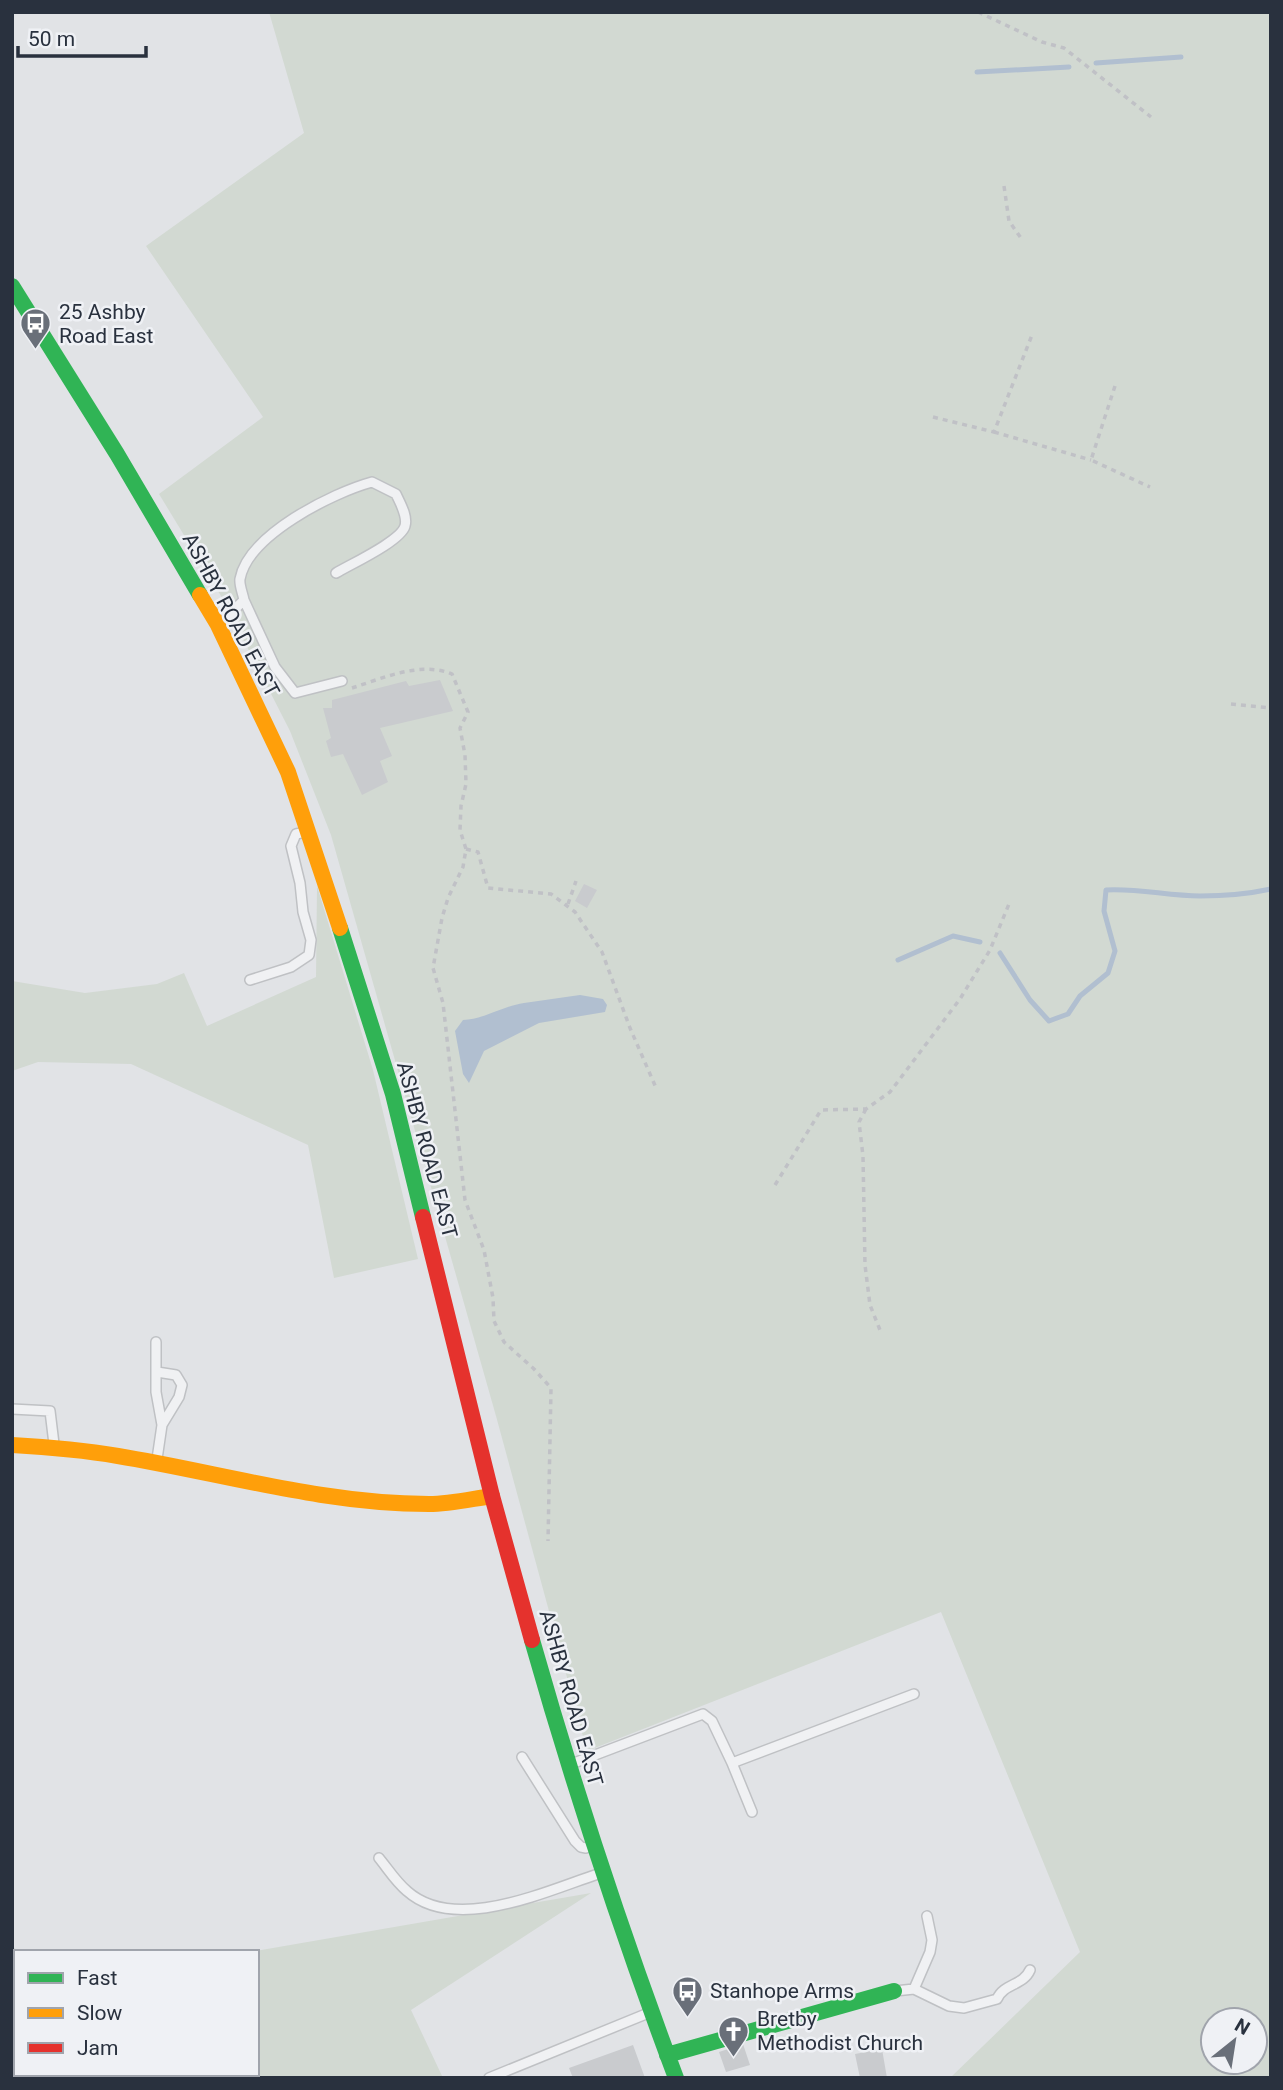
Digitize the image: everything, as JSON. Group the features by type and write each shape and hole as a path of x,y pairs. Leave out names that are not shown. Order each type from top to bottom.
{"main road":[{"name":"ASHBY ROAD EAST","path":"12,286 117,454 218,625 288,772 393,1094 492,1496 568,1766 676,2078"},
{"path":"12,1445 54,1446 256,1484 373,1502 431,1504 492,1496"},
{"path":"667,2055 894,1992"}],"lane":[{"path":"336,573 398,537 405,528 405,518 396,494 372,482 352,488 278,527 250,556 240,580 244,600 275,667 295,693 343,686"},
{"path":"218,625 244,600"},
{"path":"250,980 291,967 309,955 312,940 303,912 300,883 291,846 296,834 309,831"},
{"path":"156,1342 156,1392 162,1425 156,1464"},
{"path":"156,1372 176,1375 182,1385 179,1397 162,1425"},
{"path":"12,1409 50,1410 54,1446"},
{"path":"732,1763 914,1694"},
{"path":"568,1766 703,1714 712,1721 752,1812"},
{"path":"522,1758 575,1841 581,1847 595,1849"},
{"path":"379,1858 408,1892 445,1909 463,1911 513,1902 605,1878"},
{"path":"914,1989 930,1952 932,1940 927,1916"},
{"path":"894,1992 914,1989 949,2006 964,2008 997,1998 1002,1990 1027,1978 1030,1970"},
{"path":"489,2078 651,2012"}],"path":[{"path":"978,12 1042,42 1065,48 1151,117"},
{"path":"1004,186 1009,221 1023,241"},
{"path":"994,432 1032,335"},
{"path":"1091,460 1115,386"},
{"path":"933,417 1091,460 1150,487"},
{"path":"343,686 439,668 452,674 468,712 460,728 465,755 466,785 461,806 460,830 466,849 463,867 442,918 433,968 443,1003 465,1200 484,1250 493,1298 494,1321 504,1342 534,1368 551,1388 548,1541"},
{"path":"1231,704 1271,708"},
{"path":"466,849 478,852 488,888 551,894 575,912 602,952 630,1028 657,1090"},
{"path":"568,904 576,881"},
{"path":"880,1330 870,1304 865,1265 863,1156 859,1122 866,1110 890,1092 960,999 990,950 1010,904"},
{"path":"775,1185 821,1110 866,1110"}],"shaded area":[{"path":"269,12 1271,12 1271,2078 950,2078 1080,1952 941,1612 587,1751 496,1416 331,835 290,731 221,596 159,494 263,417 146,246 304,133"},
{"path":"317,886 373,1070 418,1259 334,1278 308,1145 131,1064 38,1062 12,1071 12,981 85,993 157,984 184,973 207,1026 316,977"},
{"path":"591,1893 411,2010 443,2078 12,2078 12,1947 18,1950 14,1950 14,2076 259,2076 259,1950"}],"water":[{"path":"580,995 603,999 607,1005 605,1012 539,1023 484,1051 469,1083 463,1074 455,1031 463,1020 516,1005"}],"building":[{"path":"440,680 453,711 380,728 392,756 380,761 388,782 362,795 343,754 331,757 326,741 331,738 323,708 332,708 332,700 406,681 409,686"},
{"path":"584,884 597,890 587,908 575,901"},
{"name":"Bretby Methodist Church","path":"743,2044 750,2065 726,2072 719,2052"},
{"path":"633,2045 645,2078 573,2078 569,2068"},
{"path":"882,2049 887,2078 860,2078 855,2054"}],"waterway":[{"path":"1096,63 1181,57"},
{"path":"977,72 1069,67"},
{"path":"1000,953 1030,1000 1049,1021 1068,1014 1080,996 1108,973 1115,951 1104,911 1106,890 1200,896 1271,889"},
{"path":"898,960 953,936 980,942"}],"traffic: fast":[{"path":"12,286 117,454 200,595"},
{"path":"340,928 393,1094 423,1217"},
{"path":"532,1640 600,1860 676,2078"},
{"path":"667,2055 894,1991"}],"traffic: slow":[{"path":"200,595 218,625 288,772 340,928"},
{"path":"12,1445 105,1454 350,1499 429,1504 492,1496"}],"traffic: jam":[{"path":"423,1217 492,1496 532,1640"}],"place":[{"name":"25 Ashby Road East","path":"36,351"},
{"name":"Stanhope Arms","path":"687,2018"},
{"name":"Bretby Methodist Church","path":"734,2058"}]}
